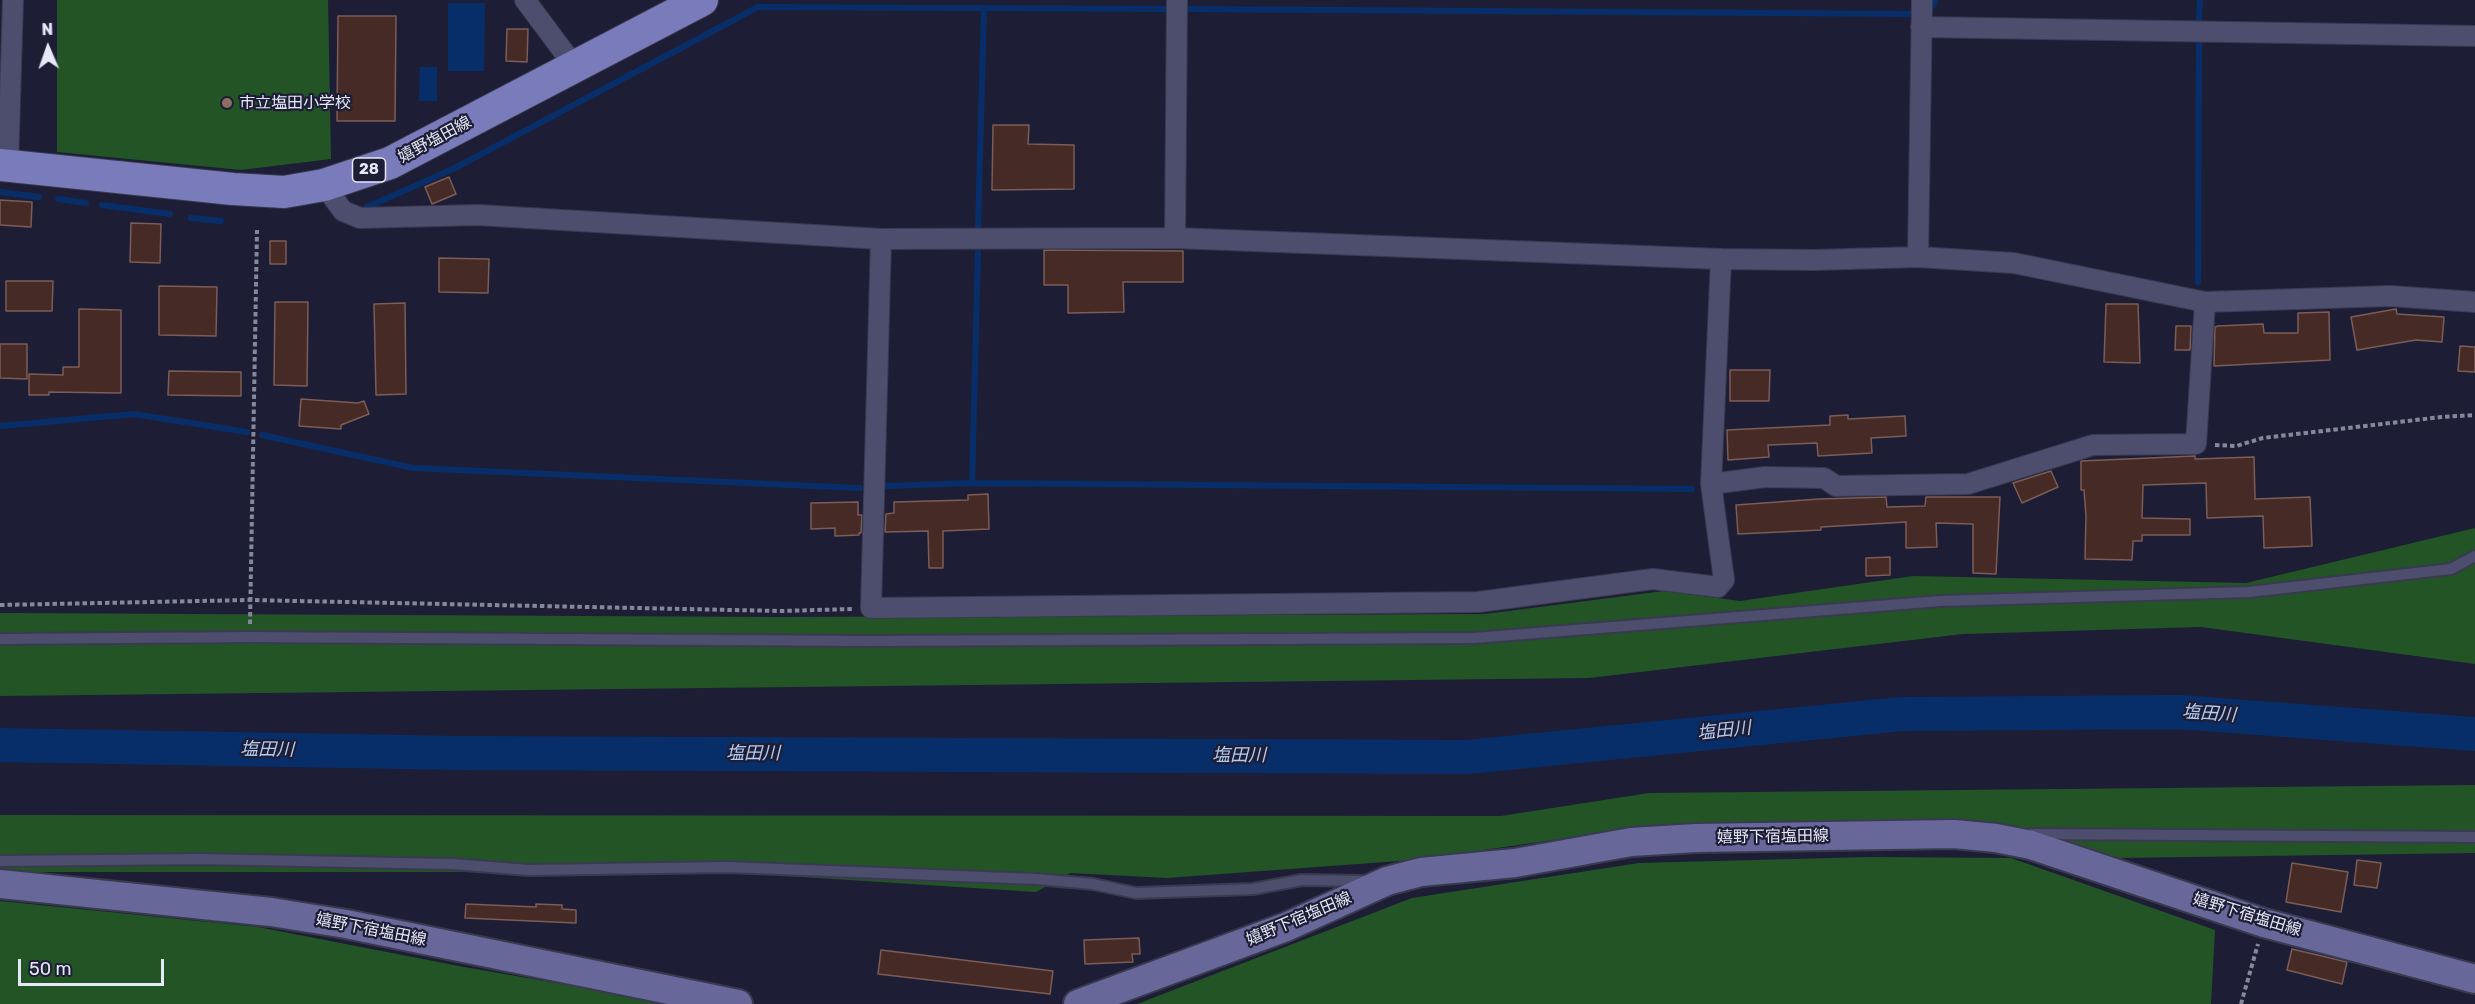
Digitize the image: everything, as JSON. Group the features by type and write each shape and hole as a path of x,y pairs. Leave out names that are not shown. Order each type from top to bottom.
{"main road":[{"name":"嬉野塩田線","path":"4,166 233,189 284,192 324,185 390,163 702,0"},
{"name":"嬉野下宿塩田線","path":"1078,1004 1286,927 1387,881 1421,872 1515,863 1631,842 1696,838 1954,834 1996,838 2031,845 2264,923 2475,979"},
{"name":"嬉野下宿塩田線","path":"0,884 272,912 346,924 738,1004"}],"street":[{"path":"4,166 13,0"},
{"path":"525,0 575,67"},
{"path":"1175,238 1177,0"},
{"path":"1918,257 1921,12 2475,36"},
{"path":"324,185 343,211 360,218 478,215 881,238 1175,238 1721,259 1918,257 2014,263 2205,302 2390,296 2475,302"},
{"path":"881,238 871,608 1478,602 1653,579 1718,587 1724,580 1711,484 1721,259"},
{"path":"1711,484 1765,477 1824,478 1836,486 1968,484 2092,445 2196,444 2205,302"}],"lane":[{"path":"0,639 250,637 854,641 1474,638 1940,601 2249,592 2451,568 2475,556"},
{"path":"1996,838 2033,834 2475,837"},
{"path":"0,861 211,859 452,864 529,870 727,867 1036,879 1093,884 1136,893 1253,889 1302,880 1387,881"}],"path":[{"path":"250,637 257,230"},
{"path":"2196,444 2236,446 2262,438 2475,415"},
{"path":"0,605 250,600 769,610 871,608"},
{"path":"2241,1004 2264,923"}],"green space":[{"path":"57,0 328,0 331,159 241,170 57,152"},
{"path":"2475,528 2475,664 2201,627 1963,634 1589,678 0,696 0,613 779,617 1485,614 1664,591 1740,601 1913,576 2246,583"},
{"path":"2475,785 2475,853 2118,858 2005,827 1653,826 1412,860 1167,878 1070,873 1036,892 725,872 0,872 0,815 1501,816 1649,793"},
{"path":"1869,857 2011,858 2215,930 2211,1004 1137,1004 1412,898 1639,863"},
{"path":"0,901 258,927 464,967 677,1004 0,1004"}],"water":[{"path":"448,3 485,3 484,71 448,71"},
{"path":"420,67 437,67 437,101 419,101"}],"building":[{"path":"338,16 396,16 395,121 337,121"},
{"path":"507,29 528,29 527,62 506,61"},
{"path":"993,125 1029,125 1028,144 1074,145 1074,189 992,190"},
{"path":"449,177 456,194 432,204 425,187"},
{"path":"0,200 32,202 31,227 0,225"},
{"path":"131,223 161,224 160,263 130,262"},
{"path":"270,241 286,241 286,264 270,264"},
{"path":"1044,250 1183,251 1183,282 1123,282 1124,312 1068,313 1068,285 1044,285"},
{"path":"439,258 489,259 488,293 439,292"},
{"path":"6,281 53,281 52,311 6,311"},
{"path":"159,286 217,287 216,336 159,335"},
{"path":"275,302 308,302 307,386 274,385"},
{"path":"405,303 406,394 376,395 374,304"},
{"path":"2106,304 2138,304 2140,363 2104,362"},
{"path":"79,309 121,310 121,393 49,392 49,395 29,395 29,374 63,375 63,367 79,367"},
{"path":"2396,309 2397,314 2444,317 2442,342 2416,340 2357,350 2351,317"},
{"path":"2329,312 2330,360 2214,366 2215,327 2263,324 2264,333 2298,333 2298,313"},
{"path":"2176,326 2191,326 2190,350 2175,350"},
{"path":"0,344 27,344 27,379 0,378"},
{"path":"2460,346 2475,347 2475,372 2458,371"},
{"path":"1730,370 1770,370 1769,401 1730,401"},
{"path":"169,371 241,372 241,396 168,395"},
{"path":"301,399 358,403 364,401 369,414 341,425 341,429 299,426"},
{"path":"1848,415 1848,419 1905,416 1906,436 1871,438 1872,453 1818,456 1817,443 1768,445 1769,457 1728,460 1727,430 1830,425 1830,416"},
{"path":"2195,456 2195,459 2254,457 2255,499 2310,497 2312,546 2264,548 2263,516 2207,518 2206,483 2143,485 2142,518 2190,519 2190,535 2142,535 2142,541 2133,541 2132,560 2085,559 2086,516 2084,490 2081,490 2081,461"},
{"path":"2051,471 2058,487 2022,503 2013,483"},
{"path":"988,494 989,529 943,531 943,568 929,568 928,531 885,532 886,514 894,513 894,502 968,500 968,495"},
{"path":"1886,497 1887,507 1925,506 1926,497 2000,497 1996,574 1973,573 1973,524 1936,523 1937,547 1906,548 1906,522 1821,527 1821,530 1738,534 1736,505"},
{"path":"858,502 858,515 862,515 859,535 835,536 835,528 811,529 811,503"},
{"path":"1890,557 1890,575 1866,576 1866,558"},
{"path":"2357,860 2381,863 2377,888 2354,885"},
{"path":"2292,863 2348,872 2341,912 2286,902"},
{"path":"466,904 536,907 536,904 562,905 562,909 576,910 576,923 465,918"},
{"path":"1139,938 1140,954 1132,954 1133,962 1085,964 1084,940"},
{"path":"2292,949 2347,962 2342,984 2287,970"},
{"path":"881,950 1053,971 1050,994 878,974"}],"waterway":[{"path":"1927,12 1935,0"},
{"path":"2199,20 2200,0"},
{"path":"365,208 455,168 758,7 1169,9"},
{"path":"978,228 984,8"},
{"path":"1186,9 1918,14"},
{"path":"2198,282 2199,43"},
{"path":"0,192 39,197"},
{"path":"58,199 86,203"},
{"path":"102,205 170,214"},
{"path":"191,218 221,221"},
{"path":"887,486 972,483 978,252"},
{"path":"0,426 134,414 247,432"},
{"path":"262,435 413,468 860,488"},
{"path":"972,483 1692,489"},
{"name":"塩田川","path":"0,745 462,753 1467,757 1902,714 2178,712 2475,734"}],"place":[{"name":"市立塩田小学校","path":"227,103"}]}
